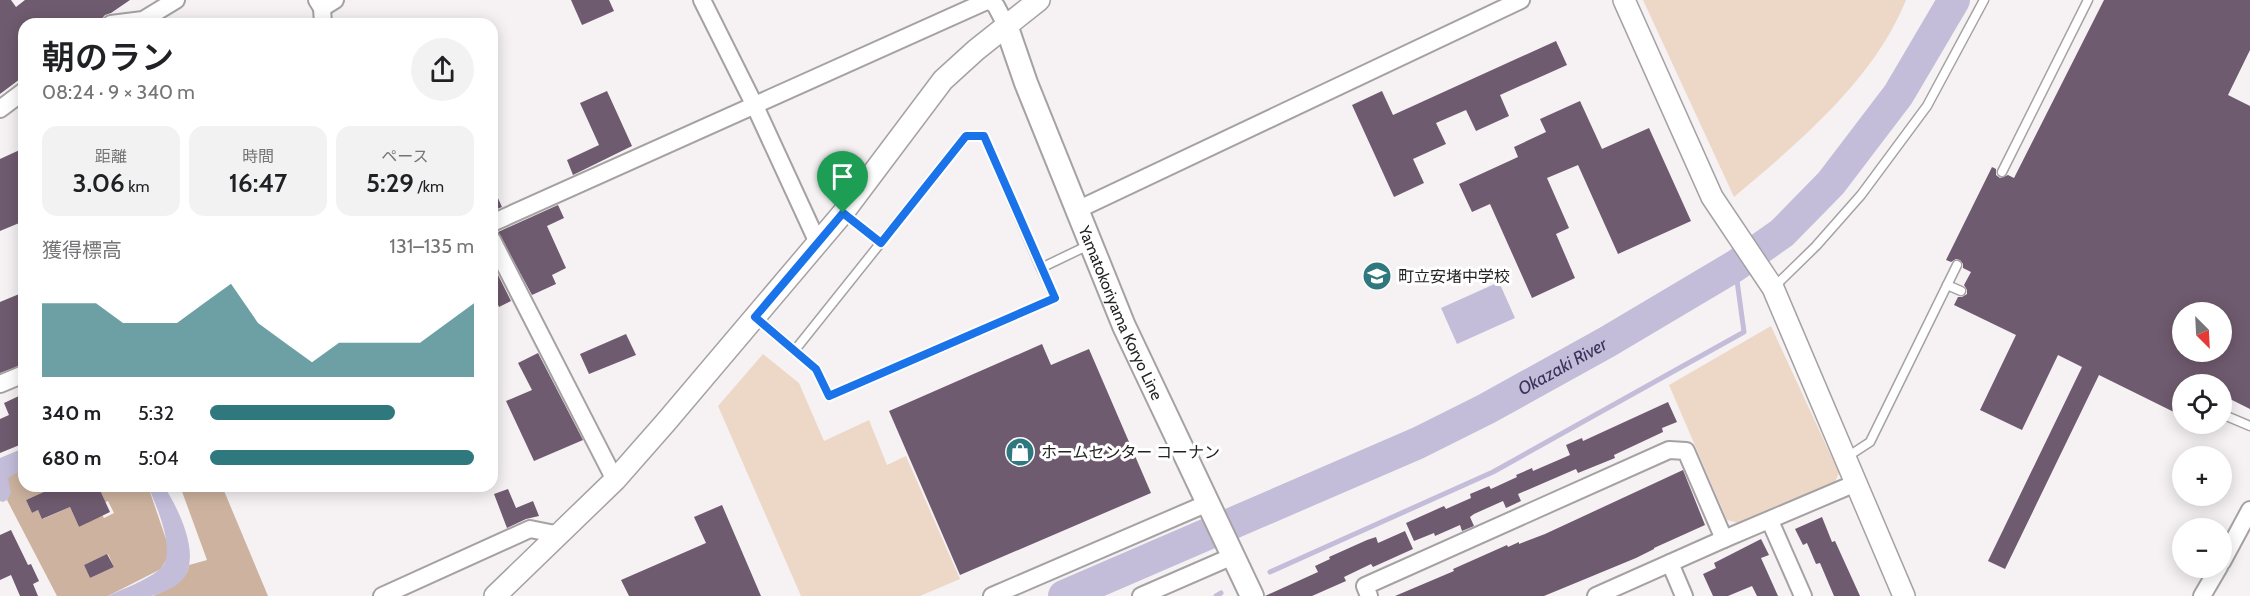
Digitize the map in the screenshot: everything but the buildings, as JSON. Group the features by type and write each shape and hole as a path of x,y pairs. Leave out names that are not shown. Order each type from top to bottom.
{"main road":[{"name":"Yamatokoriyama Koryo Line","path":"1006,25 1026,83 1124,326 1252,596"}],"street":[{"path":"146,18 176,0"},
{"path":"702,0 754,104 818,243"},
{"path":"498,220 990,0 996,6 1006,25"},
{"path":"495,596 615,480 843,213 943,80 1006,25 1039,0"},
{"path":"1077,210 1521,0"},
{"path":"1624,0 1712,197 1770,283 1904,596"},
{"path":"0,109 18,96"},
{"path":"498,252 615,480"},
{"path":"0,384 18,376"},
{"path":"1369,596 1365,586 1669,450 1686,451 1724,539"},
{"path":"1596,596 1856,483"},
{"path":"992,596 1208,503"},
{"path":"2232,543 2250,510"},
{"path":"1770,521 1803,596"},
{"path":"382,596 530,529 560,535"},
{"path":"1141,596 1233,556"},
{"path":"1670,563 1684,596"},
{"path":"2202,596 2212,578"}],"lane":[{"path":"1770,283 1816,246 1861,195 1927,106 1984,0"},
{"path":"2002,172 2088,0"},
{"path":"755,317 816,369 829,396 1055,298 984,136 966,136 795,350"},
{"path":"843,213 881,243"},
{"path":"1041,268 1091,244"},
{"path":"1846,458 1870,442 1957,265"},
{"path":"1947,285 1961,291"},
{"path":"2232,418 2250,426"}],"shaded area":[{"path":"1643,0 1906,0 1875,57 1854,83 1808,132 1734,197"},
{"path":"1499,282 1515,318 1457,344 1441,308"},
{"path":"1771,326 1839,473 1835,482 1742,524 1727,520 1669,385"},
{"path":"763,354 799,383 824,441 869,420 887,465 906,456 960,579 920,596 801,596 718,406"},
{"path":"18,450 18,472 8,478 11,493 3,502 0,501 0,458"},
{"path":"18,472 18,492 44,492 26,500 32,513 38,510 43,519 70,507 79,527 87,523 80,507 93,492 150,492 168,545 168,557 161,569 108,596 57,596 7,500 10,493 7,478","holes":["108,501 114,513 104,518 98,506","108,554 114,567 90,578 84,565"]},
{"path":"151,492 167,492 178,511 188,541 190,556 188,570 181,581 156,595 108,596 148,578 165,563 166,542"},
{"path":"182,492 225,492 268,596 153,596 180,581 189,565 207,560"}],"waterway":[{"name":"Okazaki River","path":"1064,596 1418,443 1486,409 1607,342 1735,266 1782,233 1831,183 1898,95 1954,0"},
{"path":"1270,572 1493,472 1744,332 1735,266"},
{"path":"1216,596 1221,593"}],"place":[{"name":"町立安堵中学校","path":"1377,276"},
{"name":"ホームセンター コーナン","path":"1020,452"}],"route":[{"path":"966,136 984,136 1055,298 829,396 816,369 755,317 843,213 881,243 966,136"}]}
